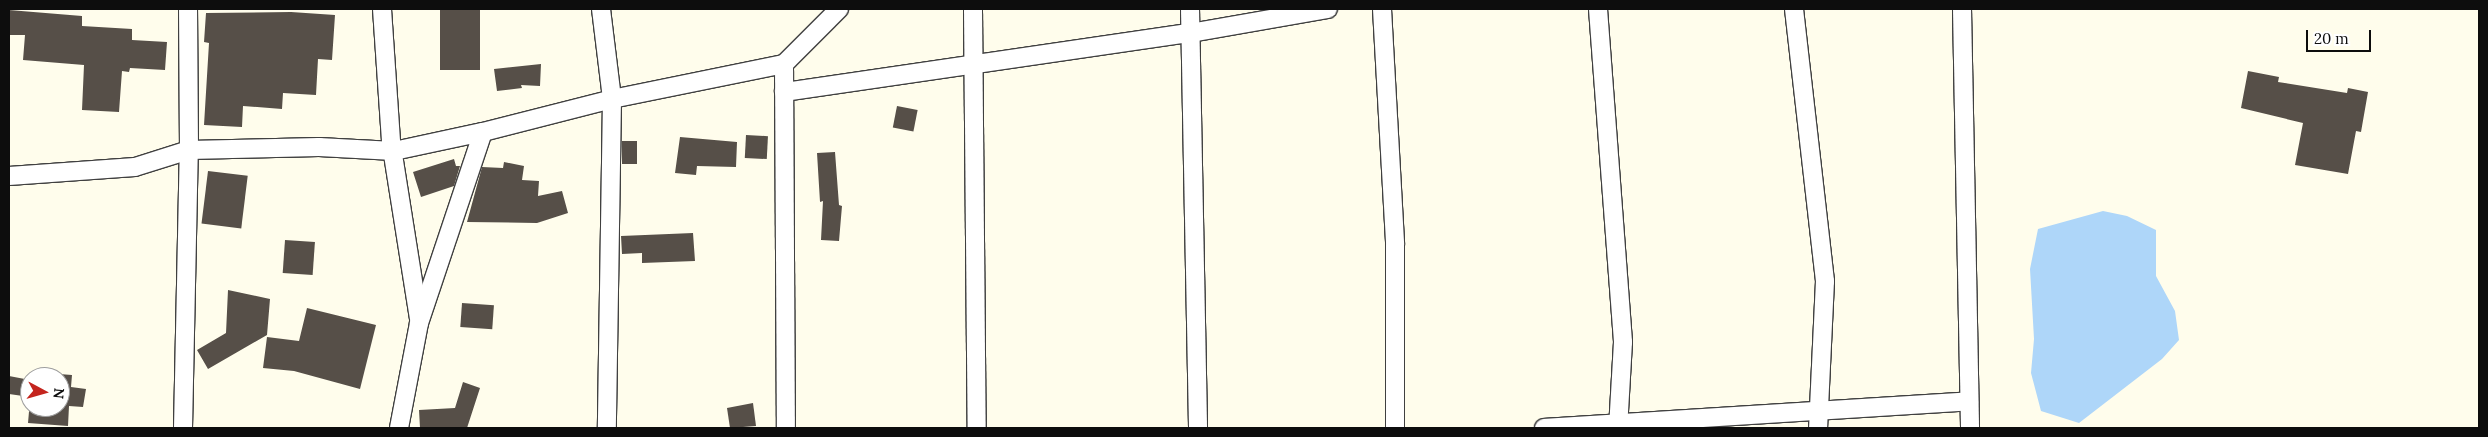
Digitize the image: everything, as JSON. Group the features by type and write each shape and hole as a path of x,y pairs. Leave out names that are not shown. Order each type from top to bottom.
{"street":[{"path":"183,428 189,150 188,9"},
{"path":"382,9 391,142 394,151 419,323"},
{"path":"601,9 612,100 607,428"},
{"path":"9,176 135,167 189,150 319,147 394,151 483,132 612,100 784,64 839,9"},
{"path":"973,9 977,428"},
{"path":"1190,9 1198,428"},
{"path":"784,92 1190,33 1328,9"},
{"path":"1382,9 1395,245 1395,428"},
{"path":"1598,9 1623,342 1618,426"},
{"path":"1794,9 1826,280 1818,428"},
{"path":"1962,9 1970,428"},
{"path":"784,64 786,428"},
{"path":"399,428 419,323 483,132"},
{"path":"1544,428 1618,426 1819,410 1969,401"}],"water":[{"path":"2103,211 2127,216 2156,230 2156,276 2175,311 2179,340 2162,359 2079,423 2041,411 2031,373 2034,339 2030,269 2038,229"}],"building":[{"path":"440,9 480,9 480,70 440,70"},
{"path":"9,10 82,16 82,26 132,29 132,40 167,42 165,70 130,68 129,72 122,71 119,112 82,110 84,65 23,60 25,35 9,35"},
{"path":"291,12 335,15 332,60 318,59 316,95 283,93 282,109 243,106 242,127 204,125 209,43 204,42 206,13"},
{"path":"541,64 540,86 521,85 522,88 497,91 494,69"},
{"path":"2248,71 2279,77 2278,82 2347,93 2348,88 2368,92 2361,132 2356,131 2348,174 2295,165 2303,123 2241,108"},
{"path":"897,106 918,110 913,132 893,128"},
{"path":"746,135 768,136 767,159 745,158"},
{"path":"680,137 737,142 736,167 697,166 696,175 675,173"},
{"path":"622,141 637,141 637,164 622,164"},
{"path":"835,152 839,205 842,206 839,241 821,240 823,201 820,202 817,153"},
{"path":"454,159 456,166 460,166 454,186 421,197 413,172"},
{"path":"504,162 524,166 522,180 539,181 538,196 562,191 568,213 537,223 467,222 482,167 503,168"},
{"path":"208,171 248,176 241,228 202,224"},
{"path":"693,233 695,261 642,263 642,253 622,254 621,236"},
{"path":"285,240 315,242 313,275 283,273"},
{"path":"228,290 270,299 267,335 208,369 197,350 226,333"},
{"path":"462,303 494,305 492,329 460,327"},
{"path":"307,308 376,325 360,389 294,371 263,368 267,337 299,341"},
{"path":"70,375 72,375 71,387 86,389 83,407 70,406"},
{"path":"9,376 20,378 20,396 9,394"},
{"path":"463,382 480,388 467,428 420,428 419,410 455,408"},
{"path":"753,403 756,426 730,428 727,408"},
{"path":"29,417 68,417 68,426 28,423"}]}
